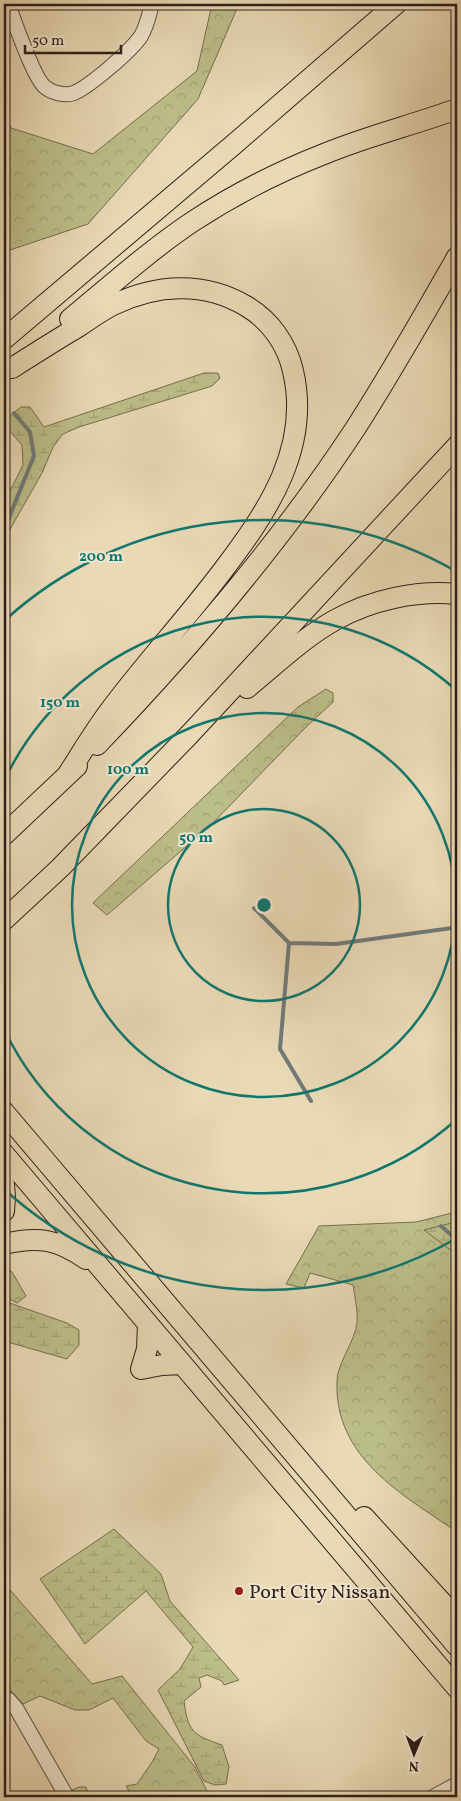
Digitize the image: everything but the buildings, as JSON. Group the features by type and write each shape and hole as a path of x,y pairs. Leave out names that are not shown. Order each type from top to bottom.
{"highway":[{"path":"4,339 396,4"},
{"path":"8,371 152,252 192,222 235,196 279,173 324,154 455,110"},
{"path":"4,835 68,774 156,684 273,543 354,430 417,328 457,257"},
{"path":"8,371 112,306 149,291 181,287 200,288 218,293 237,300 251,309 276,332 291,363 295,380 297,398 294,434 284,470 269,505 245,542 204,595 111,709 68,774"},
{"path":"4,920 60,868 189,735 457,446"},
{"path":"189,735 315,633 336,620 373,604 392,599 432,594 457,594"},
{"path":"4,1112 457,1646"},
{"path":"4,1154 457,1688"},
{"path":"4,1184 4,1211"},
{"path":"4,1244 26,1240 46,1240 58,1243 74,1251 104,1272"},
{"path":"182,1323 426,1583 457,1619"},
{"path":"148,1324 148,1349 141,1369 182,1364"}],"street":[{"path":"8,4 37,75 44,87 56,94 72,94 86,86 133,46 147,24 152,4"},
{"path":"4,1698 9,1700 16,1708 67,1797"},
{"path":"433,1797 457,1784"}],"green space":[{"path":"212,4 239,4 198,99 88,224 4,252 4,113 11,128 93,154 197,71"},
{"path":"204,373 218,373 220,378 212,386 79,427 63,434 53,447 42,473 4,540 4,503 23,465 22,445 6,427 6,419 21,407 30,407 44,427"},
{"path":"326,689 333,693 333,702 305,728 211,825 107,915 93,903 298,707"},
{"path":"452,1213 457,1214 457,1532 394,1488 375,1471 359,1453 347,1432 339,1408 337,1381 340,1367 356,1330 357,1309 353,1285 310,1273 304,1288 286,1284 319,1226 416,1222"},
{"path":"452,1223 457,1226 457,1255 424,1230"},
{"path":"4,1267 12,1272 26,1296 17,1303 4,1296"},
{"path":"4,1301 67,1323 79,1330 79,1345 67,1359 4,1341"},
{"path":"114,1529 161,1574 170,1601 239,1680 224,1685 222,1681 207,1675 199,1678 201,1687 184,1701 190,1726 194,1731 204,1738 222,1745 229,1767 226,1784 215,1785 204,1781 158,1690 180,1669 193,1647 146,1591 85,1644 40,1579"},
{"path":"4,1583 92,1684 122,1676 195,1767 210,1797 133,1797 126,1786 137,1784 159,1749 146,1741 113,1698 89,1710 75,1710 40,1696 23,1704 7,1687 4,1656 6,1623 4,1616"},
{"path":"79,1787 86,1787 90,1797 73,1797 70,1791"}],"waterway":[{"path":"4,530 34,456 30,432 14,413"},
{"path":"254,908 289,943 280,1049 311,1101"},
{"path":"289,943 336,944 457,928"},
{"path":"441,1226 457,1240"}],"place":[{"name":"Port City Nissan","path":"239,1591"}]}
